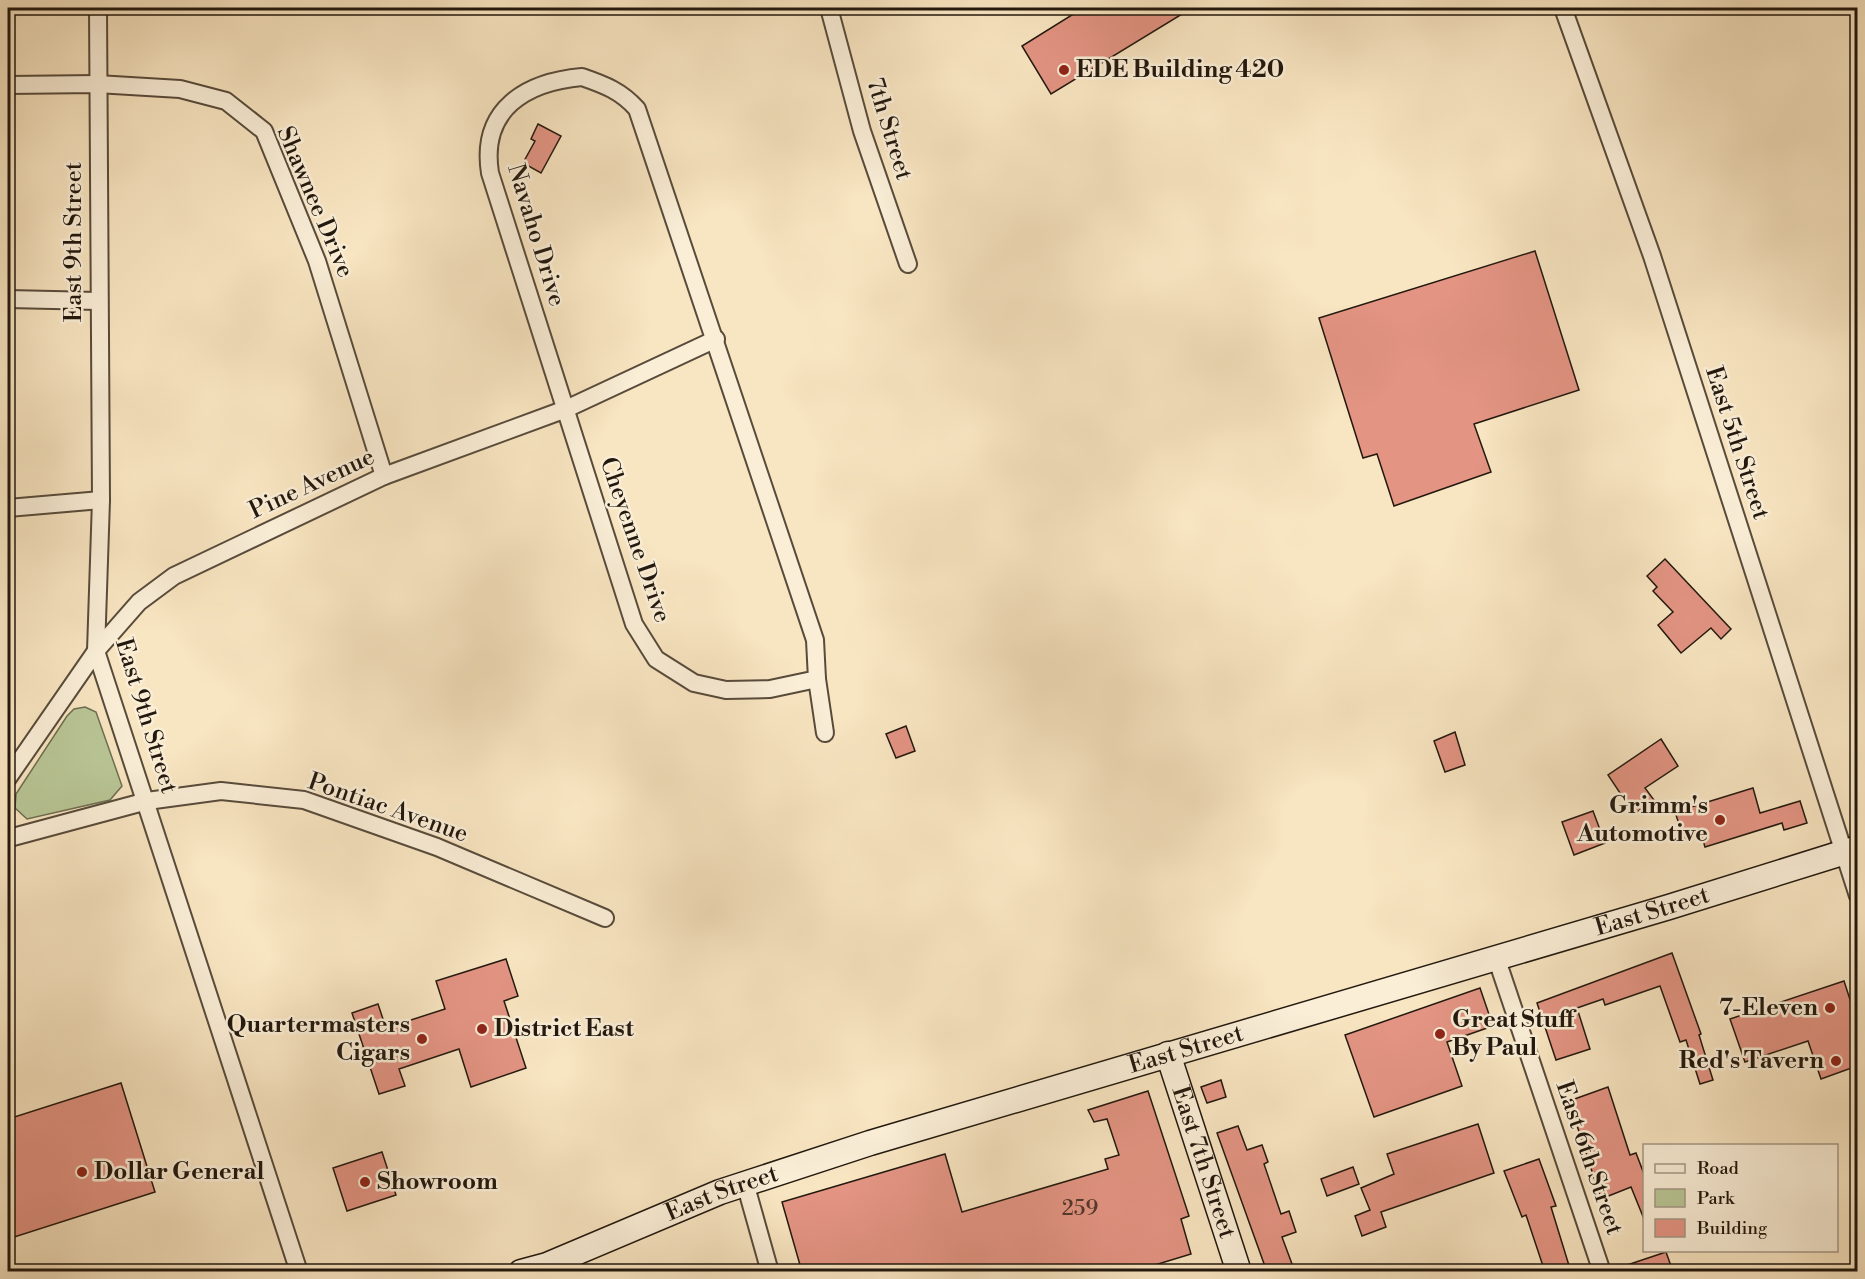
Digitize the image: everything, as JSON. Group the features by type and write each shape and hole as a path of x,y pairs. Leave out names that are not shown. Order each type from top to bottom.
{"main road":[{"name":"East Street","path":"521,1272 546,1265 745,1183 1850,850"},
{"name":"East 7th Street","path":"1168,1054 1239,1272"}],"street":[{"name":"East 9th Street","path":"98,8 101,500 96,651 147,801 299,1272"},
{"name":"7th Street","path":"829,8 862,131 908,264"},
{"name":"East 5th Street","path":"1563,8 1652,256 1850,850 1857,896"},
{"name":"Navaho Drive","path":"566,409 490,173 487,152 491,130 503,112 520,97 554,80 582,77 613,88 627,97 637,109 716,339"},
{"name":"Shawnee Drive","path":"8,85 97,84 180,89 226,101 264,131 317,261 384,476"},
{"path":"8,299 98,301"},
{"path":"716,339 815,640 817,679 825,733"},
{"name":"Pine Avenue","path":"8,778 96,651 139,602 174,576 384,476 566,409 716,339"},
{"name":"Cheyenne Drive","path":"566,409 634,624 656,659 694,683 726,690 770,689 817,679"},
{"path":"8,508 101,500"},
{"name":"Pontiac Avenue","path":"8,835 13,837 147,801 221,791 304,800 437,847 605,918"},
{"name":"East 6th Street","path":"1496,957 1602,1272"},
{"path":"745,1183 770,1272"}],"green space":[{"path":"85,707 96,712 122,786 110,800 27,819 15,808 16,794 67,716 74,709"}],"building":[{"name":"EDE Building 420","path":"1083,8 1192,8 1051,94 1022,46"},
{"path":"538,124 561,136 541,173 523,163 535,141 531,139"},
{"path":"1535,251 1579,390 1474,424 1491,472 1394,506 1377,454 1363,458 1319,318"},
{"path":"1665,559 1731,629 1721,639 1711,628 1681,653 1658,625 1673,612 1653,591 1657,587 1647,576"},
{"path":"906,726 915,751 896,758 886,734"},
{"path":"1455,732 1465,765 1445,772 1434,741"},
{"path":"1661,739 1678,766 1645,788 1654,800 1634,814 1608,775"},
{"name":"Grimm's Automotive","path":"1753,788 1760,813 1800,801 1807,823 1784,830 1782,823 1705,847 1701,833 1684,839 1675,812"},
{"path":"1593,811 1605,843 1574,855 1562,822"},
{"path":"1672,953 1701,1034 1699,1035 1713,1080 1700,1084 1686,1040 1680,1042 1660,986 1605,1005 1603,999 1577,1008 1590,1049 1556,1060 1537,1003"},
{"path":"506,959 518,996 504,1001 526,1068 471,1087 459,1049 399,1069 405,1086 379,1094 352,1013 378,1004 386,1028 445,1009 436,981"},
{"path":"1844,981 1857,1021 1857,1066 1821,1079 1808,1041 1745,1062 1730,1019"},
{"path":"1480,988 1493,1026 1447,1042 1462,1086 1374,1117 1345,1035"},
{"path":"1221,1080 1226,1097 1207,1103 1201,1087"},
{"name":"Dollar General","path":"121,1083 155,1192 8,1239 8,1119"},
{"path":"1608,1087 1630,1155 1636,1153 1643,1171 1643,1217 1631,1187 1601,1199 1569,1101"},
{"path":"1148,1091 1189,1216 1181,1219 1191,1254 1132,1272 802,1272 782,1202 945,1154 962,1212 1108,1169 1105,1159 1119,1155 1107,1119 1094,1122 1088,1110"},
{"path":"1478,1124 1494,1173 1381,1212 1386,1227 1362,1236 1355,1216 1370,1210 1361,1188 1394,1174 1387,1154"},
{"path":"1238,1126 1247,1150 1262,1145 1268,1162 1264,1164 1281,1214 1289,1211 1296,1232 1282,1237 1295,1272 1267,1272 1217,1133"},
{"name":"Showroom","path":"382,1152 396,1195 347,1211 333,1168"},
{"path":"1539,1159 1556,1206 1551,1207 1571,1272 1545,1272 1526,1215 1522,1217 1504,1171"},
{"path":"1353,1167 1359,1184 1327,1196 1321,1179"},
{"path":"1666,1252 1671,1266 1663,1269 1664,1272 1615,1272 1615,1269"}],"place":[{"name":"EDE Building 420","path":"1064,70"},
{"name":"Grimm's Automotive","path":"1720,820"},
{"name":"7-Eleven","path":"1830,1008"},
{"name":"District East","path":"482,1029"},
{"name":"Great Stuff By Paul","path":"1440,1034"},
{"name":"Quartermasters Cigars","path":"422,1039"},
{"name":"Red's Tavern","path":"1836,1061"},
{"name":"Dollar General","path":"82,1172"},
{"name":"Showroom","path":"365,1182"}]}
